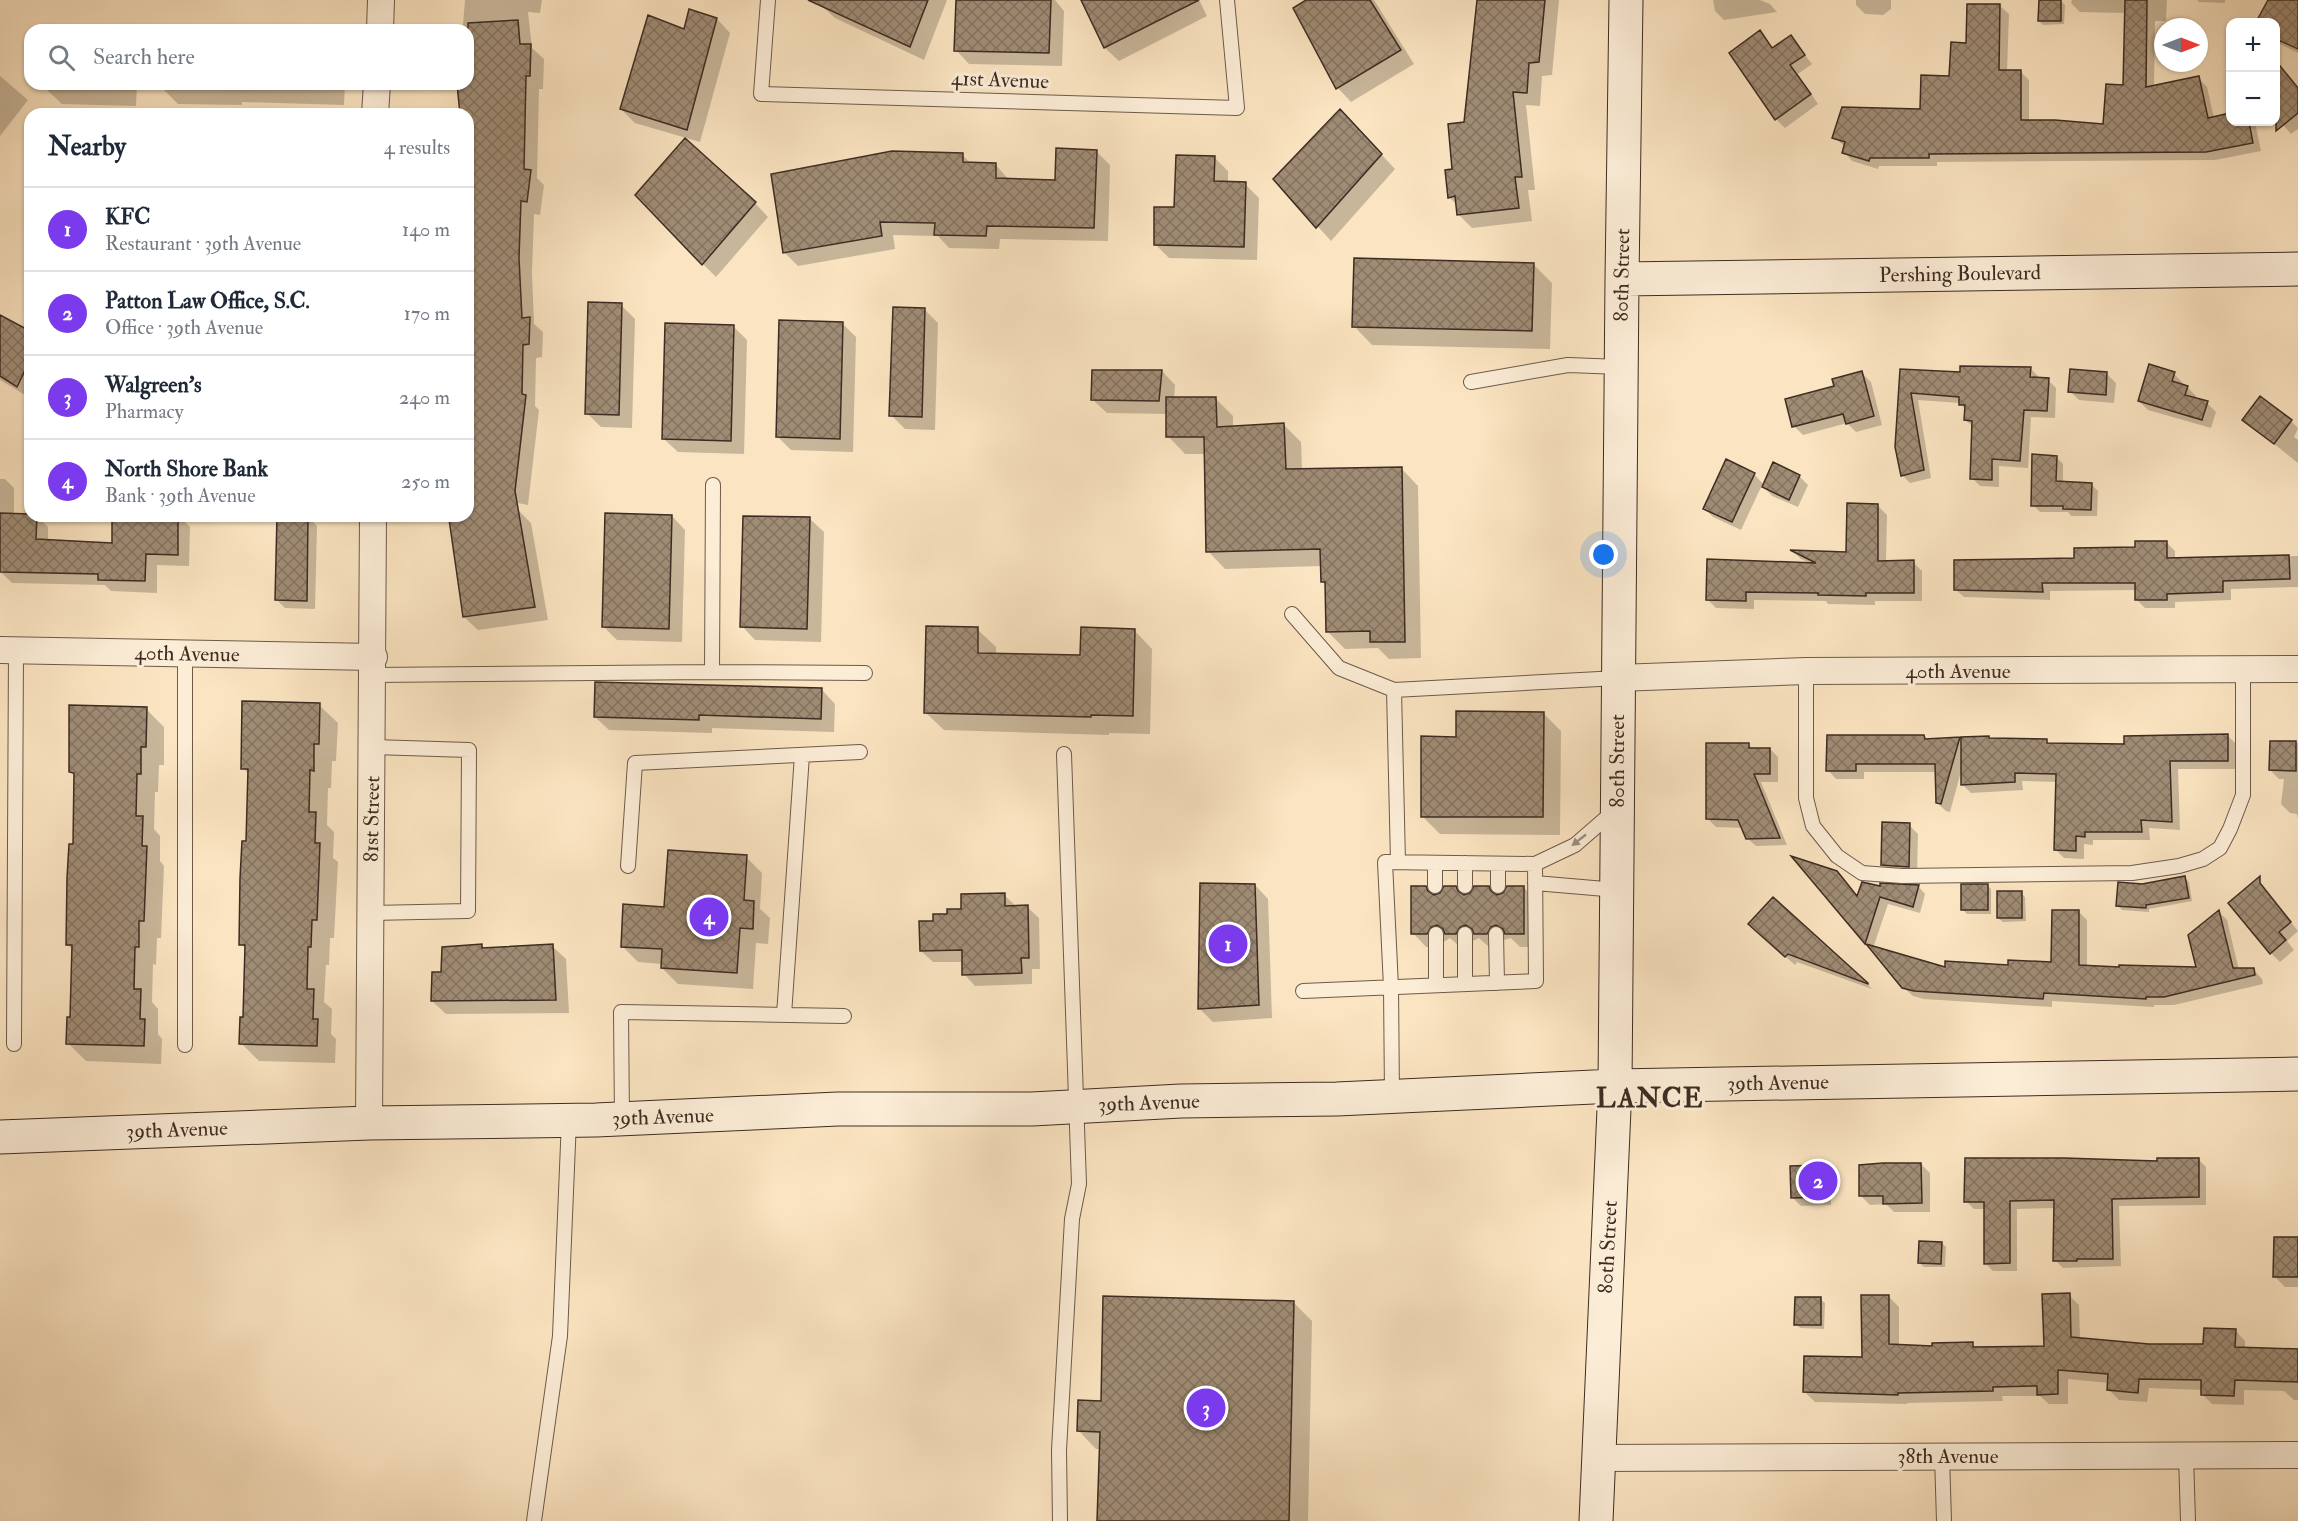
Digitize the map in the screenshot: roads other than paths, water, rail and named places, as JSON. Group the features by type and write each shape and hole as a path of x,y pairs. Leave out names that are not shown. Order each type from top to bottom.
{"main road":[{"name":"80th Street","path":"1596,1521 1615,1086 1626,0"},
{"name":"Pershing Boulevard","path":"1622,279 2298,269"},
{"name":"39th Avenue","path":"0,1137 369,1122 622,1119 838,1109 1032,1109 1615,1086 2298,1074"}],"street":[{"path":"380,24 381,0"},
{"path":"375,108 377,90"},
{"name":"81st Street","path":"369,1122 373,522"},
{"name":"40th Avenue","path":"8,650 185,654 373,666"},
{"name":"40th Avenue","path":"1618,678 1806,671 2298,669"},
{"name":"38th Avenue","path":"1598,1458 2298,1455"}],"lane":[{"name":"41st Avenue","path":"768,0 761,94 1237,108 1227,0"},
{"path":"1472,382 1568,365 1621,367"},
{"path":"712,672 713,485"},
{"path":"1292,614 1339,669 1394,690 1618,678"},
{"path":"8,650 14,1044"},
{"path":"185,654 185,1045"},
{"path":"373,666 865,673"},
{"path":"1806,671 1806,798 1813,826 1837,856 1862,873 1902,876 2133,873 2179,866 2203,859 2220,848 2243,795 2243,669"},
{"path":"1394,690 1398,862"},
{"path":"371,914 468,911 470,750 373,747"},
{"path":"628,866 635,763 860,752"},
{"path":"784,1015 802,754"},
{"path":"1060,1521 1059,1450 1072,1219 1079,1185 1064,754"},
{"path":"1392,1096 1391,987 1385,862 1535,864 1575,845 1617,808"},
{"path":"1435,863 1435,886"},
{"path":"1464,863 1464,886"},
{"path":"1497,864 1497,886"},
{"path":"1302,991 1536,981 1535,864"},
{"path":"1535,883 1617,890"},
{"path":"1436,934 1436,985"},
{"path":"1464,934 1465,984"},
{"path":"1496,934 1497,982"},
{"path":"622,1119 621,1012 844,1016"},
{"path":"534,1521 560,1336 569,1120"},
{"path":"2186,1455 2188,1521"},
{"path":"1942,1456 1944,1521"}],"place":[{"name":"North Shore Bank","path":"709,917"},
{"name":"KFC","path":"1228,944"},
{"name":"Patton Law Office, S.C.","path":"1818,1181"},
{"name":"Walgreen's","path":"1206,1408"}],"district":[{"name":"LANCE","path":"1650,1098"}]}
